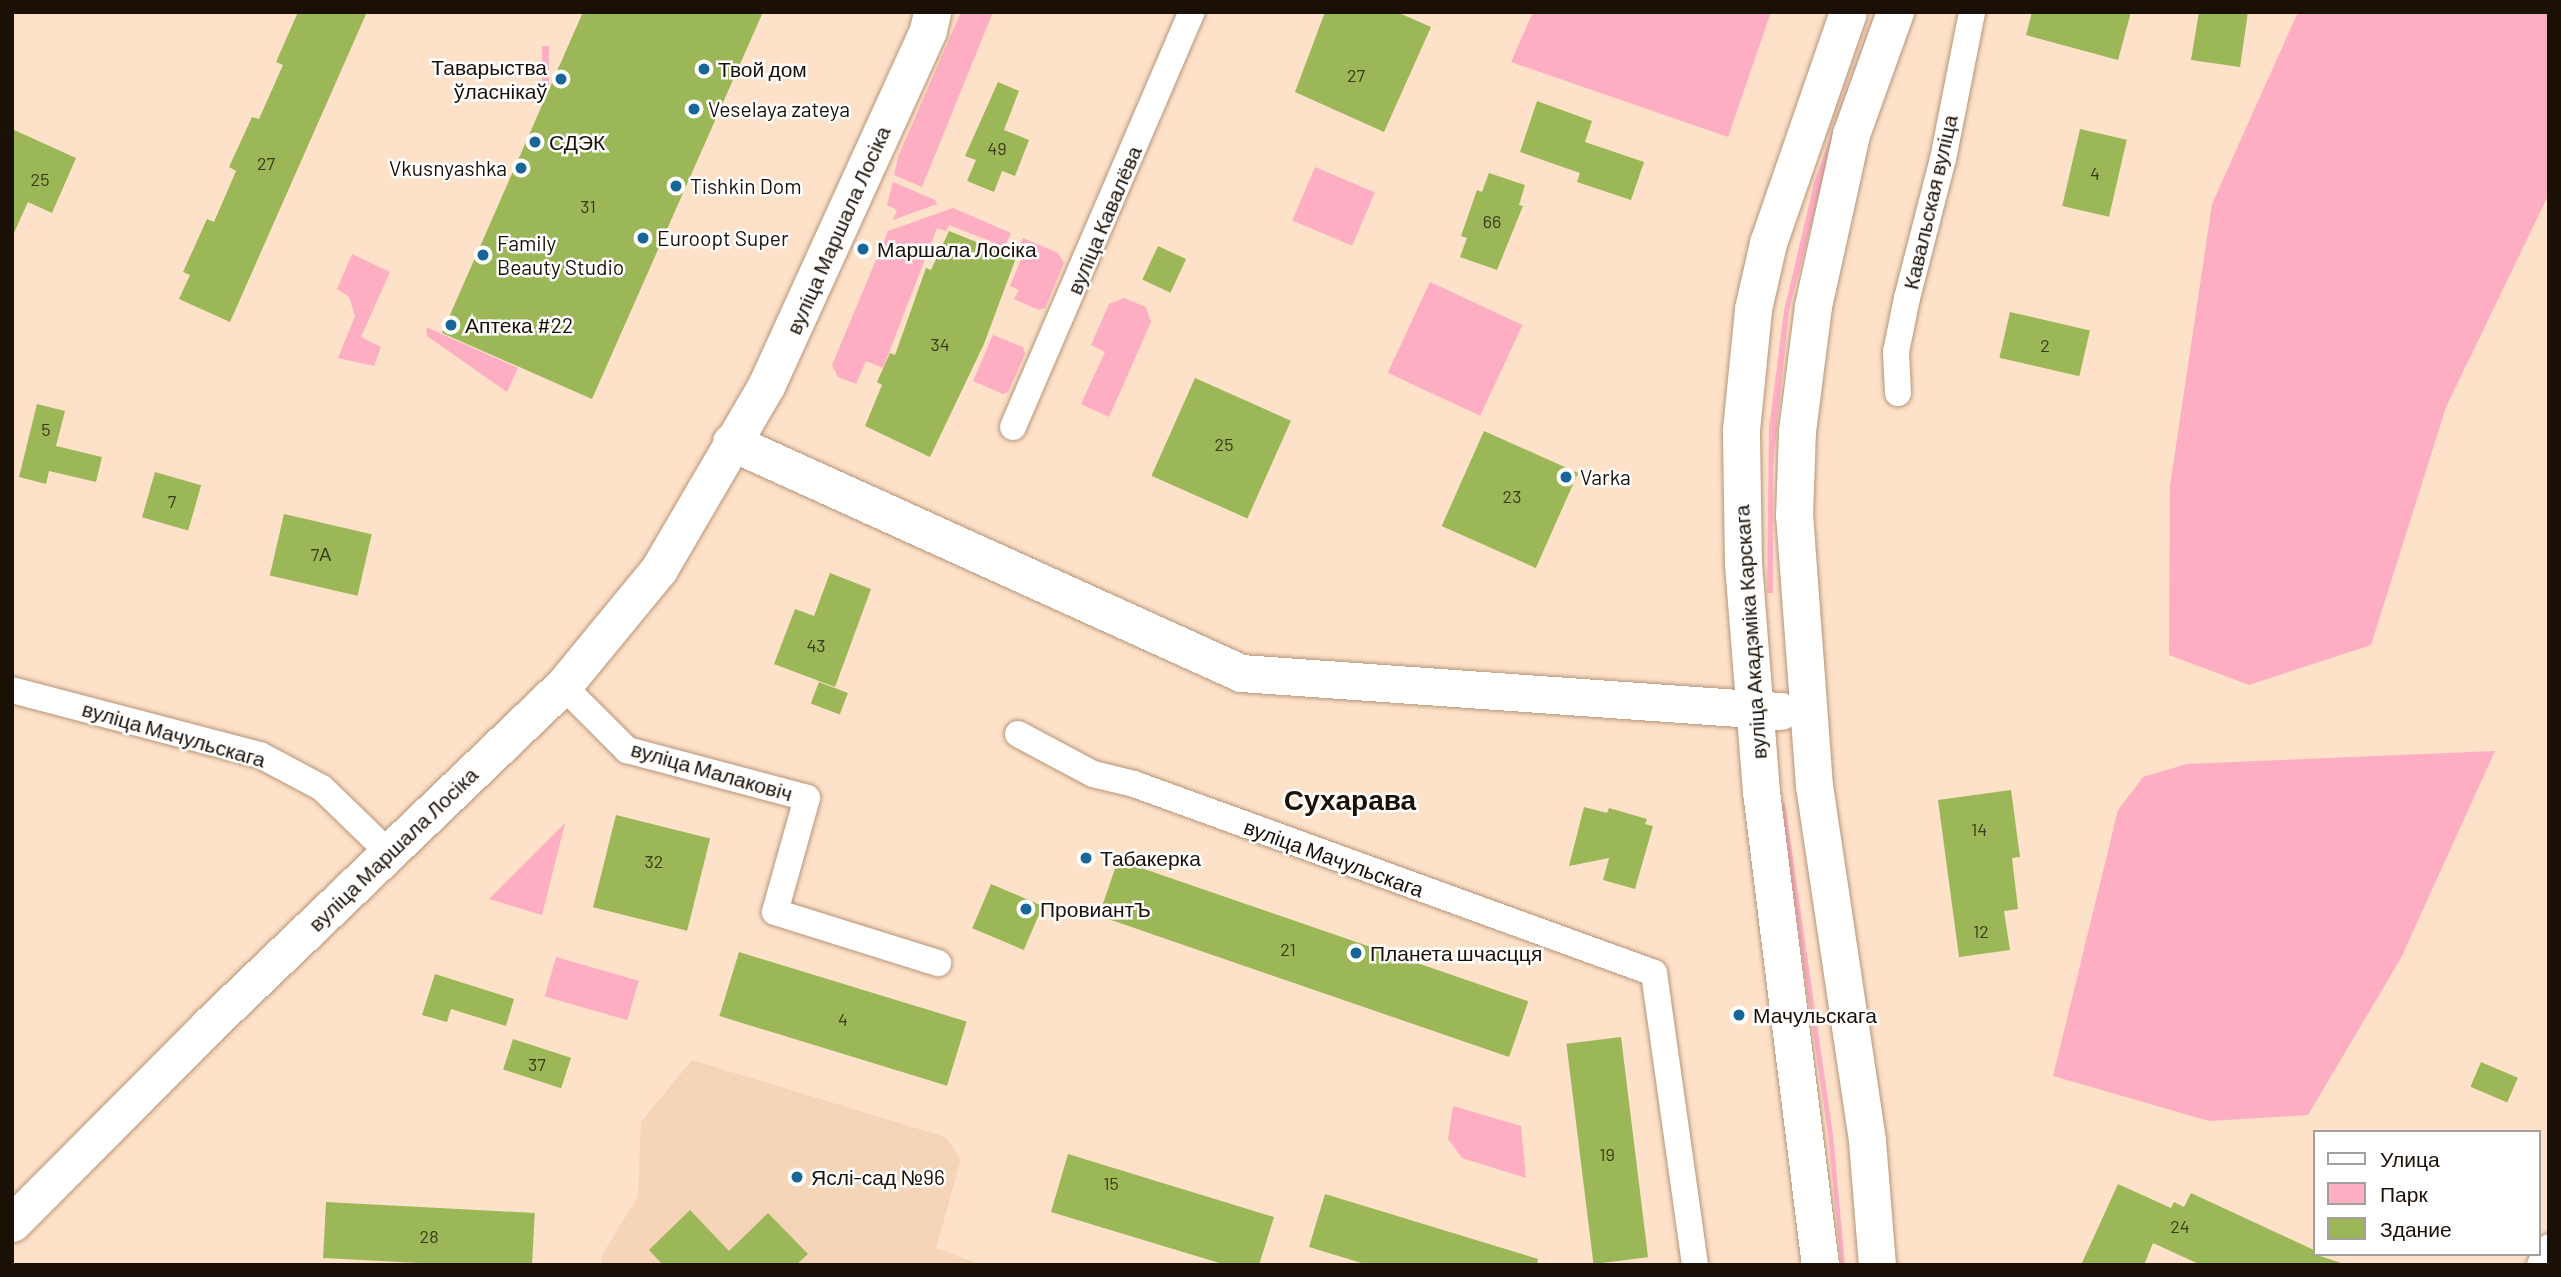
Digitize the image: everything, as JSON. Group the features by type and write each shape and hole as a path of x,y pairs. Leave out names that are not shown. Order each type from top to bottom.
{"main road":[{"name":"вуліца Маршала Лосіка","path":"731,442 749,378 918,12"},
{"name":"вуліца Маршала Лосіка","path":"12,1223 208,1026 563,686 659,569 766,386 928,30 932,12"},
{"name":"вуліца Акадэміка Карскага","path":"1820,1265 1761,792 1743,563 1741,443 1753,309 1794,157 1848,12"},
{"path":"1877,1265 1867,1140 1846,1024 1807,711 1794,516 1805,359 1851,134 1895,12"},
{"path":"731,442 1241,673 1756,710 1807,711"}],"street":[{"name":"вуліца Кавалёва","path":"1013,427 1192,12"},
{"name":"Кавальская вуліца","path":"1898,393 1896,352 1942,159 1972,12"},
{"name":"вуліца Малаковіч","path":"563,686 627,750 807,798 775,912 938,963"},
{"name":"вуліца Мачульскага","path":"12,690 260,754 322,788 389,853"},
{"name":"вуліца Мачульскага","path":"1018,734 1093,774 1134,784 1654,973 1695,1265"},
{"path":"2540,1265 2549,1247"}],"shaded area":[{"name":"Яслі-сад №96","path":"692,1060 945,1137 961,1159 936,1248 982,1265 602,1265 602,1255 638,1196 641,1122"}],"green space":[{"path":"961,12 993,12 922,187 894,175 898,157"},
{"path":"1533,12 1771,12 1728,137 1511,62"},
{"path":"1875,12 1881,12 1829,155 1789,311 1773,466 1773,593 1767,593 1769,428 1784,311 1814,183"},
{"path":"2298,12 2549,12 2549,194 2446,407 2371,645 2249,685 2169,655 2170,486 2212,204"},
{"path":"542,46 549,46 549,209 542,209"},
{"path":"1315,167 1375,192 1352,246 1292,220"},
{"path":"893,182 935,200 937,204 893,220 897,210 887,205"},
{"path":"953,208 1011,233 1005,247 949,225 946,231 937,228 883,368 866,361 856,384 838,377 832,365 888,231"},
{"path":"1023,238 1058,253 1064,263 1045,308 1039,310 1014,299 1019,290 1010,286 1022,257 1016,254"},
{"path":"352,254 390,272 361,337 381,347 374,366 338,358 355,316 349,297 337,289"},
{"path":"1430,282 1522,325 1480,416 1388,373"},
{"path":"1124,298 1146,307 1151,322 1109,417 1081,404 1105,352 1091,345 1109,304"},
{"path":"426,327 518,368 507,392 427,336"},
{"path":"993,335 1023,347 1025,354 1008,392 1003,394 973,381"},
{"path":"2495,751 2401,958 2308,1115 2209,1121 2053,1076 2118,810 2143,777 2187,764"},
{"path":"1785,803 1833,1134 1845,1265 1841,1265 1828,1134 1780,804"},
{"path":"565,823 542,915 489,899"},
{"path":"556,957 639,981 627,1020 545,996"},
{"path":"1453,1106 1521,1126 1526,1178 1462,1158 1448,1139"}],"building":[{"path":"298,12 367,12 230,322 179,299 190,275 183,272 207,219 214,222 236,171 229,167 252,117 259,119 283,65 276,62"},
{"path":"583,12 763,12 592,399 442,333"},
{"path":"1325,12 1397,12 1431,27 1384,132 1295,92"},
{"path":"2032,12 2131,12 2118,60 2026,35"},
{"path":"2199,12 2248,12 2240,67 2191,60"},
{"path":"998,82 1019,91 1004,130 1029,140 1015,176 1002,171 994,192 967,181 976,160 965,156"},
{"path":"1537,101 1592,121 1585,142 1644,162 1631,200 1577,182 1580,173 1520,152"},
{"path":"12,129 76,158 52,213 28,202 12,237"},
{"path":"2080,129 2127,140 2109,217 2062,206"},
{"path":"1489,173 1525,185 1519,205 1523,206 1497,270 1460,257 1467,238 1461,236 1477,190 1482,192"},
{"path":"949,231 1016,258 984,344 930,457 865,426 882,385 877,382 890,353 895,355 926,268 931,270"},
{"path":"1158,246 1186,259 1170,293 1142,280"},
{"path":"2010,312 2090,330 2079,376 1999,358"},
{"path":"1195,378 1291,421 1247,518 1151,476"},
{"path":"37,404 65,411 56,446 102,457 96,482 49,471 46,484 19,477"},
{"path":"1484,431 1578,473 1536,568 1442,526"},
{"path":"155,472 201,485 188,530 142,517"},
{"path":"284,514 372,534 358,596 270,575"},
{"path":"830,573 871,589 835,687 774,664 795,609 814,616"},
{"path":"819,682 848,693 840,715 811,703"},
{"path":"2011,790 2020,857 2012,858 2018,909 2004,911 2010,950 1959,957 1938,800"},
{"path":"1584,807 1607,813 1609,808 1647,819 1645,824 1653,826 1635,889 1603,880 1609,858 1569,866"},
{"path":"616,815 710,838 687,931 593,907"},
{"path":"1118,860 1528,1001 1509,1057 1099,916"},
{"path":"991,884 1043,906 1024,950 972,928"},
{"path":"739,952 967,1022 947,1086 719,1016"},
{"path":"435,974 514,999 506,1026 451,1009 447,1022 422,1015"},
{"path":"1621,1037 1648,1257 1593,1264 1566,1044"},
{"path":"513,1039 571,1058 561,1088 503,1069"},
{"path":"2481,1062 2518,1078 2507,1102 2470,1087"},
{"path":"1068,1154 1274,1217 1259,1265 1226,1265 1051,1212"},
{"path":"2118,1184 2171,1208 2174,1202 2184,1207 2191,1193 2312,1249 2312,1256 2347,1265 2201,1265 2153,1243 2144,1265 2081,1265"},
{"path":"1325,1194 1538,1259 1537,1265 1368,1265 1309,1247"},
{"path":"326,1202 535,1213 532,1265 458,1265 323,1258"},
{"path":"690,1210 729,1251 768,1213 808,1254 796,1265 663,1265 649,1250"}],"place":[{"name":"Твой дом","path":"704,69"},
{"name":"Таварыства ўласнікаў","path":"561,79"},
{"name":"Veselaya zateya","path":"694,109"},
{"name":"СДЭК","path":"535,142"},
{"name":"Vkusnyashka","path":"521,168"},
{"name":"Tishkin Dom","path":"676,186"},
{"name":"Euroopt Super","path":"643,238"},
{"name":"Маршала Лосіка","path":"863,249"},
{"name":"Family Beauty Studio","path":"483,255"},
{"name":"Аптека #22","path":"451,325"},
{"name":"Varka","path":"1566,477"},
{"name":"Табакерка","path":"1086,858"},
{"name":"ПровиантЪ","path":"1026,909"},
{"name":"Планета шчасцця","path":"1356,953"},
{"name":"Мачульскага","path":"1739,1015"},
{"name":"Яслі-сад №96","path":"797,1177"}],"district":[{"name":"Сухарава","path":"1350,799"}]}
